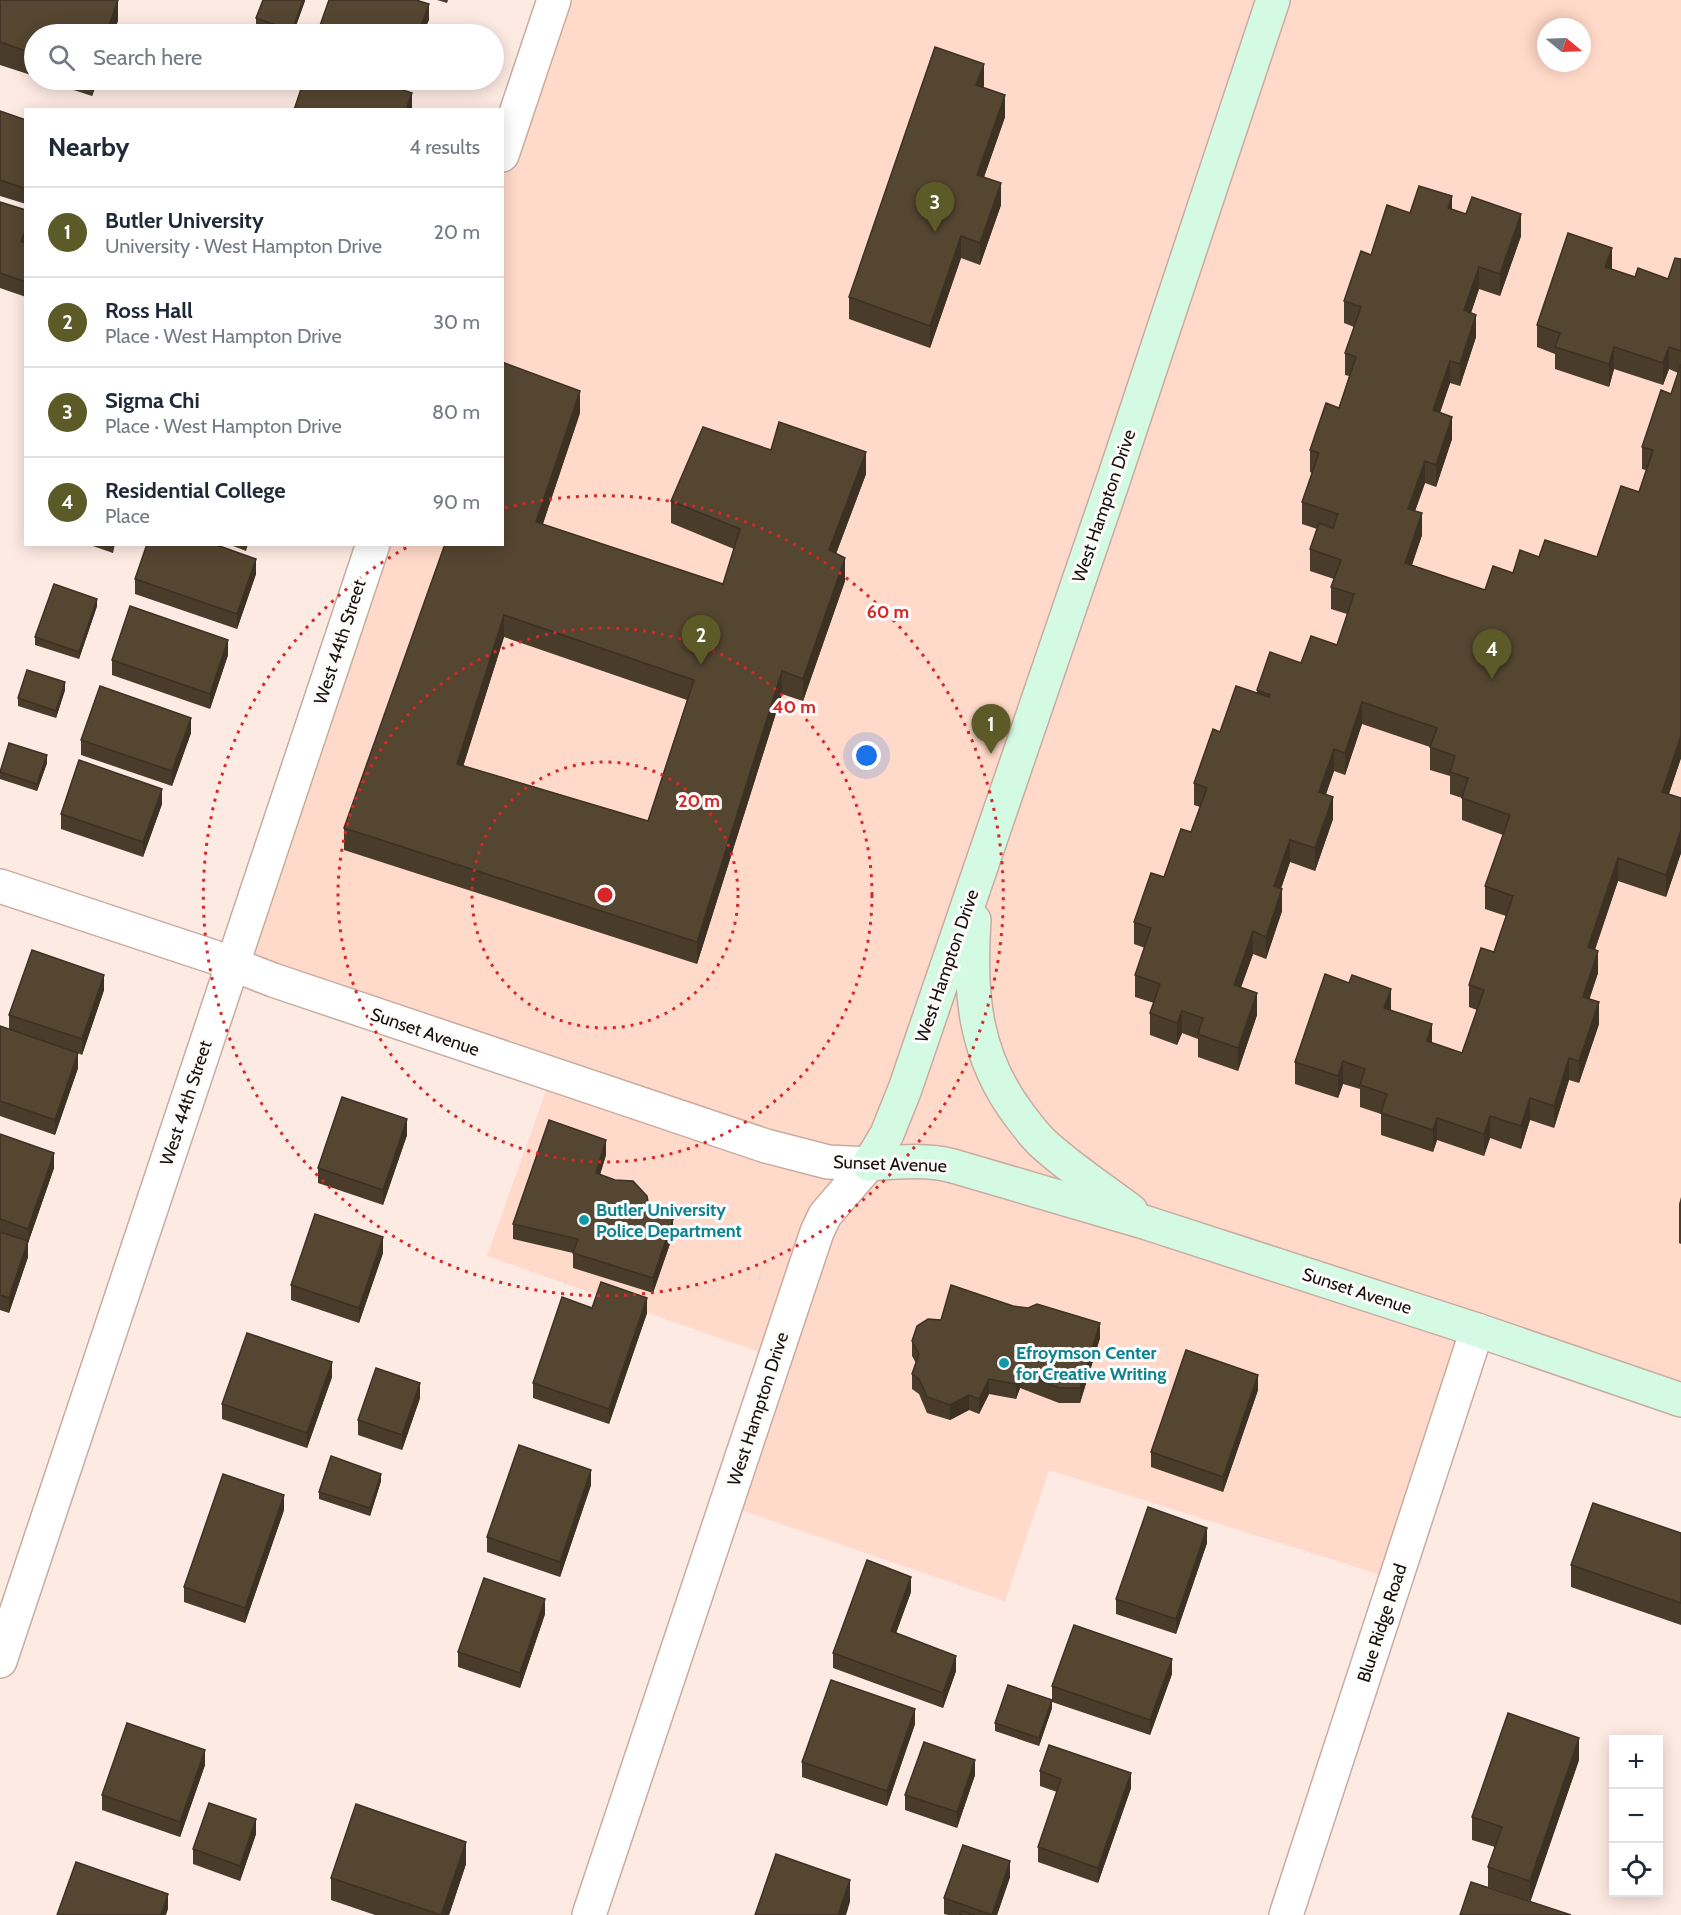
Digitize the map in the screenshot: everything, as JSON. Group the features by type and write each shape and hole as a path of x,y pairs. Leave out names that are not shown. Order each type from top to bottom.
{"street":[{"path":"504,149 554,0"},
{"name":"West Hampton Drive","path":"589,1915 817,1232 825,1215 868,1164 887,1134 905,1089 1273,0"},
{"name":"West 44th Street","path":"0,1661 7,1617 232,965 372,546"},
{"path":"977,880 972,984 982,1047 995,1079 1012,1106 1046,1147 1147,1223"},
{"name":"Sunset Avenue","path":"0,886 766,1146 828,1162 868,1164 934,1162 1147,1223 1477,1330 1681,1400"},
{"name":"Blue Ridge Road","path":"1286,1915 1477,1330"}],"shaded area":[{"path":"564,0 1681,0 1681,1400 1475,1330 1397,1580 1049,1470 1005,1601 735,1508 776,1358 487,1256 553,1071 229,964 375,546 504,546 504,174"}],"building":[{"path":"0,0 118,0 110,24 24,24 24,50 0,42"},
{"path":"263,0 303,0 294,24 273,24 256,18"},
{"path":"329,0 416,0 429,4 422,24 321,24"},
{"path":"935,47 984,64 976,85 1005,95 977,175 1001,183 980,243 961,236 930,326 849,297"},
{"path":"301,90 403,90 412,93 407,108 295,108"},
{"path":"0,111 24,119 24,188 0,180"},
{"path":"1419,186 1452,196 1448,208 1466,214 1472,197 1521,214 1500,274 1479,267 1464,310 1476,315 1460,364 1450,361 1433,410 1452,417 1436,465 1425,461 1408,509 1422,513 1405,563 1485,590 1493,566 1513,573 1520,550 1539,557 1545,540 1597,557 1621,486 1639,492 1653,450 1642,447 1661,390 1671,394 1681,364 1681,736 1662,792 1681,798 1681,830 1666,875 1618,858 1588,947 1598,951 1583,997 1599,1002 1579,1061 1569,1058 1554,1106 1530,1098 1521,1126 1490,1116 1484,1134 1437,1118 1433,1130 1381,1113 1387,1094 1360,1085 1365,1069 1343,1061 1338,1076 1295,1062 1325,974 1349,983 1352,975 1391,989 1384,1008 1432,1024 1427,1041 1462,1053 1484,990 1469,985 1481,948 1494,952 1513,896 1485,886 1510,815 1462,798 1468,778 1450,772 1455,756 1430,747 1437,728 1362,702 1345,753 1334,749 1319,792 1333,797 1315,848 1290,840 1274,886 1282,889 1266,937 1253,931 1234,985 1257,993 1238,1048 1198,1034 1203,1018 1182,1011 1177,1023 1150,1013 1160,984 1135,975 1151,928 1134,922 1151,873 1164,877 1181,829 1191,832 1207,788 1194,783 1213,729 1220,732 1236,686 1269,697 1270,695 1257,690 1270,652 1301,663 1311,636 1337,645 1354,594 1331,587 1341,560 1310,549 1319,523 1333,528 1338,514 1302,502 1319,453 1310,450 1326,403 1339,408 1356,357 1345,353 1361,307 1344,301 1361,251 1371,255 1387,205 1410,213"},
{"path":"0,202 24,209 24,234 21,241 24,242 24,281 0,273"},
{"path":"1568,233 1612,248 1605,267 1635,277 1638,268 1668,279 1675,258 1681,259 1681,351 1669,347 1663,363 1614,347 1609,364 1555,347 1560,333 1537,325"},
{"path":"504,363 580,391 536,522 723,584 740,529 671,501 703,427 771,450 779,422 866,452 829,550 845,558 803,679 782,671 697,942 344,828 444,546 504,546","holes":["504,615 694,680 648,821 457,764"]},
{"path":"146,546 220,546 256,559 237,614 135,579"},
{"path":"54,584 97,599 79,652 35,637"},
{"path":"130,606 228,640 210,694 112,660"},
{"path":"27,670 65,682 56,711 18,698"},
{"path":"100,686 191,718 172,771 81,740"},
{"path":"9,743 47,755 37,784 0,772"},
{"path":"79,760 162,789 143,842 61,814"},
{"path":"32,950 104,975 82,1039 9,1015"},
{"path":"0,1026 78,1053 55,1120 0,1101"},
{"path":"342,1097 407,1119 383,1190 318,1168"},
{"name":"Butler University Police Department","path":"549,1120 606,1140 596,1173 615,1180 633,1181 647,1196 650,1213 673,1219 653,1278 573,1253 578,1239 513,1224"},
{"path":"0,1134 54,1153 28,1229 0,1219"},
{"path":"315,1214 383,1237 359,1308 291,1285"},
{"path":"0,1232 28,1241 9,1298 0,1295"},
{"path":"601,1282 647,1298 609,1409 533,1383 562,1297 592,1308"},
{"name":"Efroymson Center for Creative Writing","path":"951,1285 1013,1306 1028,1308 1037,1304 1100,1323 1080,1388 1059,1388 1020,1373 1016,1384 989,1379 979,1399 969,1395 950,1405 927,1397 919,1379 912,1374 919,1354 912,1341 917,1326 928,1319 941,1320"},
{"path":"247,1333 332,1362 307,1433 222,1404"},
{"path":"1186,1350 1258,1375 1223,1477 1151,1452"},
{"path":"376,1368 420,1383 402,1435 358,1420"},
{"path":"519,1445 591,1470 560,1562 487,1537"},
{"path":"331,1456 381,1474 370,1508 319,1492"},
{"path":"223,1474 284,1495 245,1608 184,1587"},
{"path":"1593,1503 1681,1533 1681,1603 1571,1565"},
{"path":"1148,1507 1207,1528 1176,1619 1116,1599"},
{"path":"867,1560 911,1577 891,1631 956,1656 943,1693 833,1653"},
{"path":"484,1578 545,1599 520,1673 458,1652"},
{"path":"1074,1625 1172,1659 1150,1720 1052,1686"},
{"path":"831,1680 915,1709 887,1791 802,1762"},
{"path":"1008,1685 1052,1700 1039,1738 995,1723"},
{"path":"1508,1713 1579,1738 1530,1881 1488,1867 1502,1827 1472,1817"},
{"path":"127,1723 205,1750 180,1822 102,1795"},
{"path":"924,1742 975,1760 957,1812 905,1795"},
{"path":"1049,1745 1131,1773 1098,1868 1038,1847 1061,1779 1040,1771"},
{"path":"209,1803 256,1819 240,1866 193,1849"},
{"path":"356,1804 466,1842 441,1915 331,1878"},
{"path":"963,1845 1010,1861 992,1915 944,1898"},
{"path":"776,1854 850,1880 838,1915 755,1915"},
{"path":"76,1862 168,1894 161,1915 57,1915"},
{"path":"1471,1882 1571,1915 1460,1915"},
{"path":"962,1911 974,1915 960,1915"}],"place":[{"name":"Sigma Chi","path":"935,232"},
{"name":"Ross Hall","path":"701,665"},
{"name":"Residential College","path":"1492,679"},
{"name":"Butler University","path":"991,754"},
{"name":"Butler University Police Department","path":"584,1220"},
{"name":"Efroymson Center for Creative Writing","path":"1004,1363"}]}
